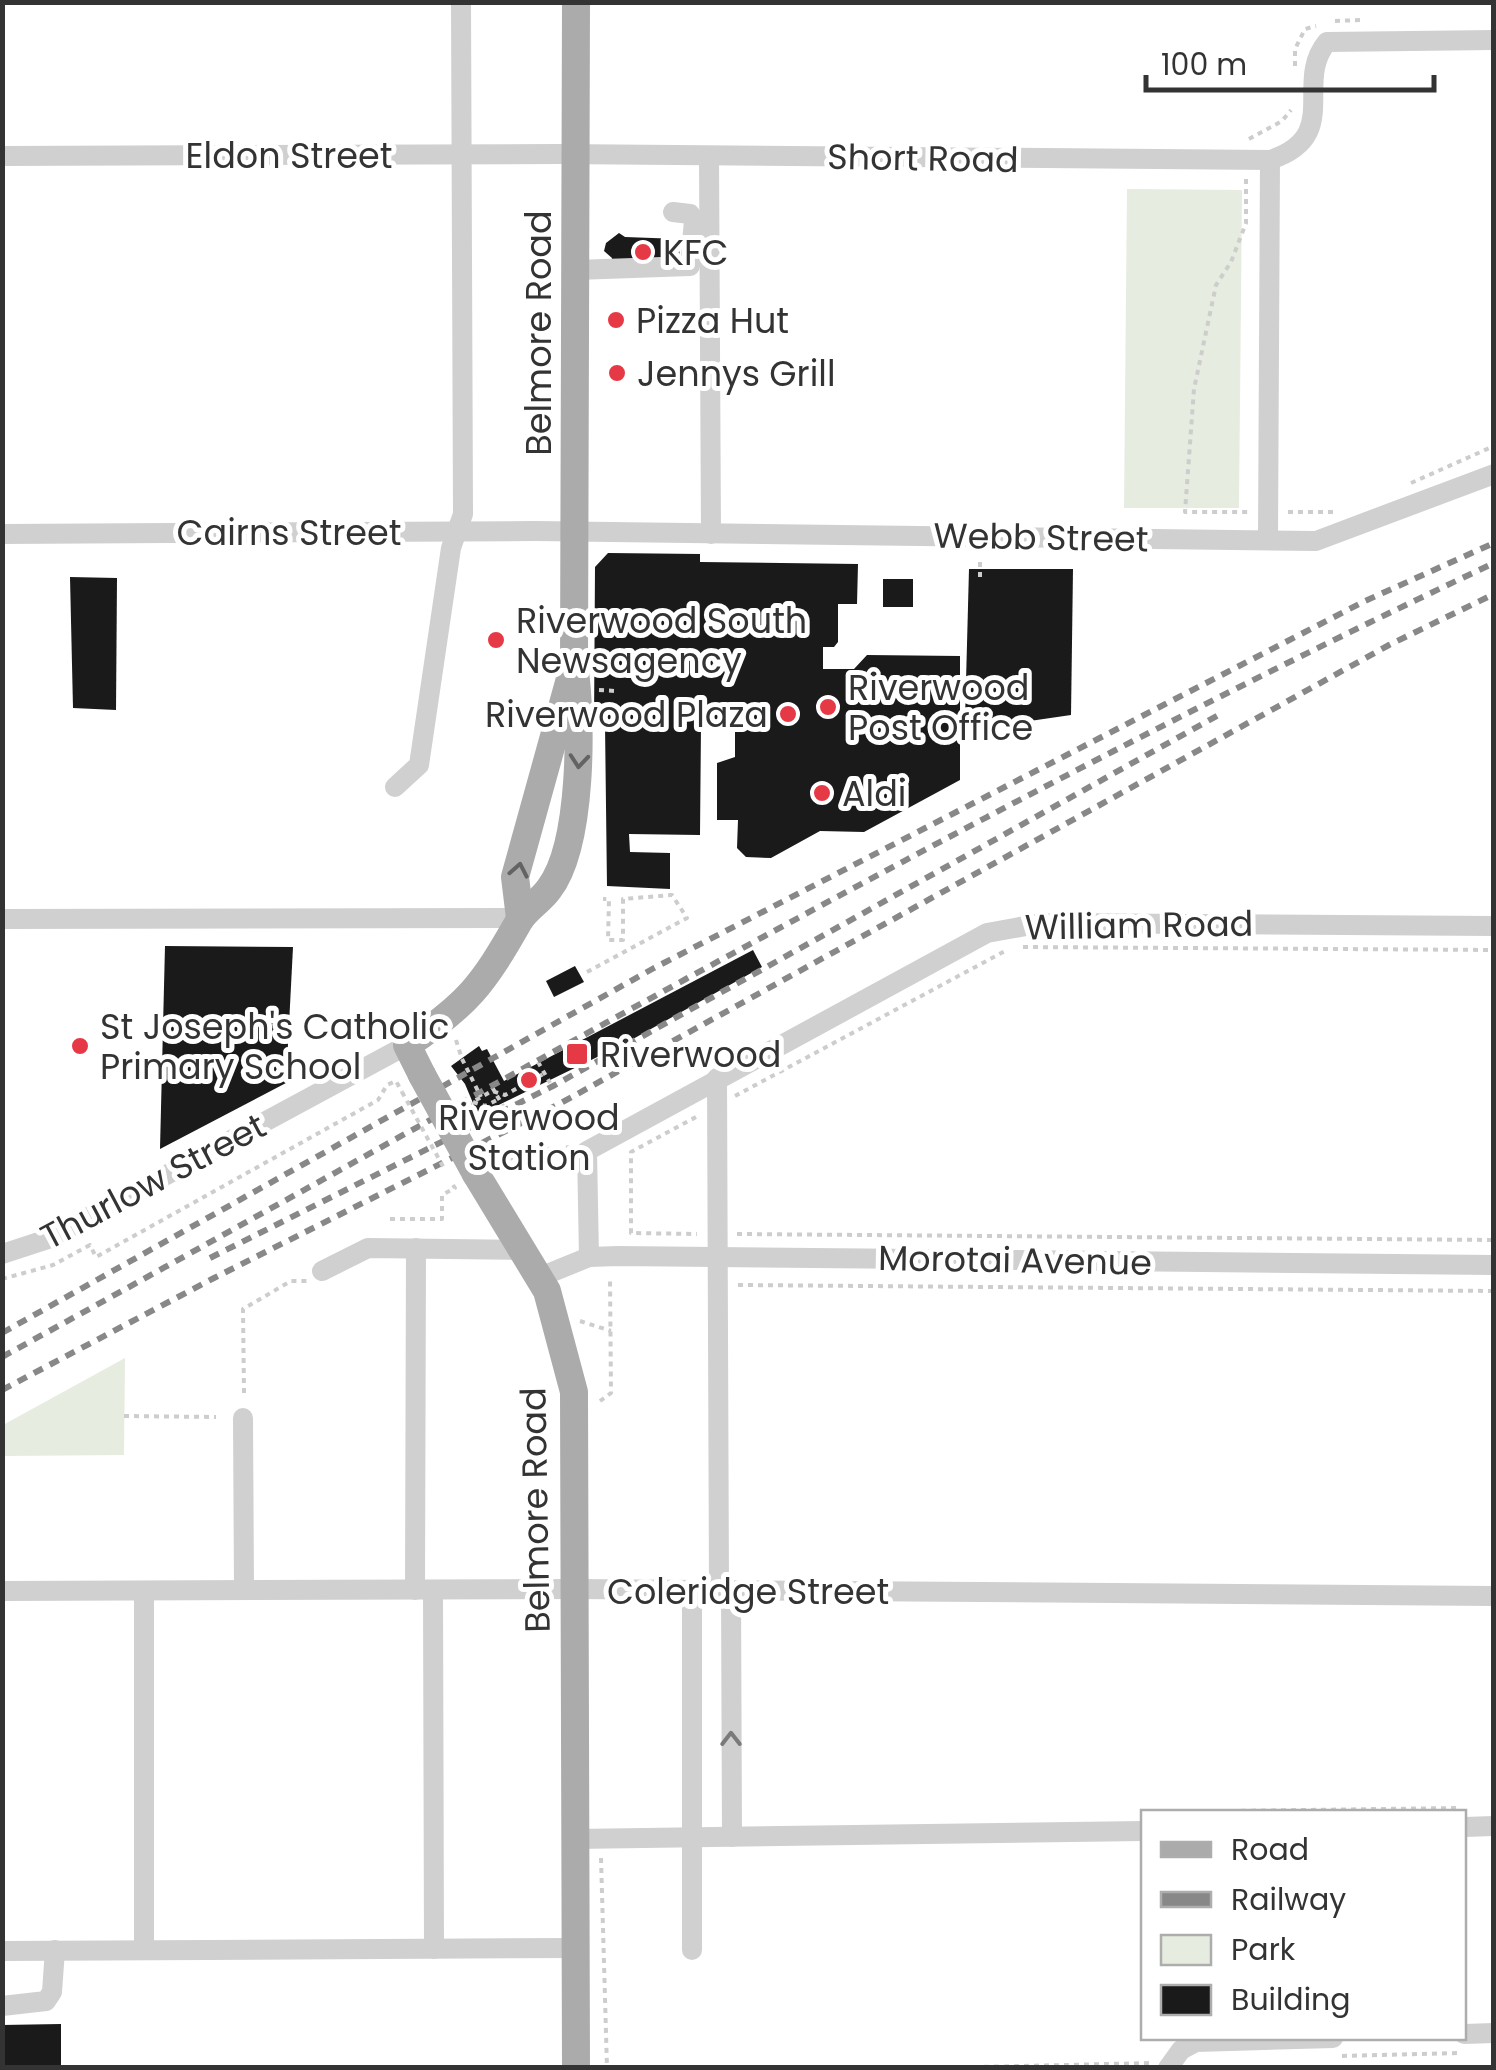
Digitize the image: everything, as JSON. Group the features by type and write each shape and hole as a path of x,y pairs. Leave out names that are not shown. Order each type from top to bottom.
{"main road":[{"name":"Belmore Road","path":"576,2 574,664 582,714 572,818 551,888 520,918 495,967 472,996 406,1045 412,1084 475,1172 540,1277 560,1324 574,1392 576,2068"},
{"name":"Belmore Road","path":"520,918 515,877 574,664"}],"street":[{"path":"396,787 418,765 456,531 463,514 460,2"},
{"path":"1268,540 1270,160 1298,146 1308,134 1315,114 1318,53 1326,42 1494,40"},
{"name":"Eldon Street","path":"2,156 576,154"},
{"name":"Short Road","path":"576,154 1270,160"},
{"path":"709,156 712,534"},
{"path":"576,270 690,266 694,220 690,214 673,212"},
{"name":"Webb Street","path":"576,533 1316,541 1494,474"},
{"name":"Cairns Street","path":"2,534 576,533"},
{"path":"2,919 520,918"},
{"name":"William Road","path":"587,1151 717,1078 1004,928 1085,922 1494,926"},
{"name":"Thurlow Street","path":"2,1254 48,1239 406,1045"},
{"path":"717,1078 732,1837"},
{"path":"587,1151 589,1257"},
{"path":"314,1276 368,1248 523,1250"},
{"path":"416,1248 434,1949"},
{"name":"Morotai Avenue","path":"540,1277 589,1257 1494,1265"},
{"path":"243,1418 244,1590"},
{"name":"Coleridge Street","path":"2,1591 575,1589 1494,1596"},
{"path":"692,1590 692,1950"},
{"path":"144,1592 144,1950"},
{"path":"1469,1817 1494,1826"},
{"path":"575,1839 1141,1831"},
{"path":"2,1951 575,1948"},
{"path":"2,2006 46,2001 52,1992 54,1950"},
{"path":"1466,2034 1494,2033"},
{"path":"1164,2068 1181,2050 1196,2042 1264,2040"}],"path":[{"path":"1295,80 1295,49 1305,29 1339,20 1378,20"},
{"path":"1294,96 1290,114 1249,136 1246,223 1231,262 1216,285 1194,389 1186,512 1350,512"},
{"path":"1399,488 1494,446"},
{"path":"980,562 980,577"},
{"path":"599,690 616,691"},
{"path":"587,972 687,918 672,895 606,899 608,940 622,940 623,899"},
{"path":"1494,950 1012,948 631,1152 632,1233 1494,1240"},
{"path":"456,1038 482,1097"},
{"path":"538,1062 550,1083"},
{"path":"499,1099 485,1106 470,1103 492,1092 505,1095 545,1073"},
{"path":"2,1278 53,1265 90,1245 96,1257 378,1100 387,1085 396,1081 412,1084 475,1172"},
{"path":"492,1087 503,1106"},
{"path":"390,1219 442,1219 442,1194 475,1172 523,1152 566,1146 587,1151"},
{"path":"244,1393 243,1308 291,1281 314,1276"},
{"path":"600,1401 611,1393 610,1282"},
{"path":"725,1285 1494,1291"},
{"path":"580,1321 611,1331"},
{"path":"124,1416 216,1417"},
{"path":"601,1853 607,2068"},
{"path":"934,2068 1154,2063 1164,2068"}],"green space":[{"path":"1127,189 1242,190 1239,508 1124,508"},
{"path":"125,1358 124,1455 3,1456 3,1425"}],"building":[{"path":"619,233 625,237 680,239 679,263 611,267 612,258 604,251 606,243"},
{"name":"Riverwood Plaza","path":"608,553 700,554 700,562 858,564 857,604 838,604 838,642 834,647 823,647 823,669 854,669 867,655 960,656 960,780 864,832 820,831 771,858 746,857 737,848 738,820 717,820 717,763 735,757 735,725 701,725 700,835 629,834 630,852 670,853 670,889 607,886 605,725 594,725 595,567"},
{"path":"969,569 1073,569 1071,715 1009,724 965,719"},
{"path":"70,577 117,578 116,710 73,708"},
{"path":"883,579 913,579 913,607 883,607"},
{"path":"165,946 293,947 286,1083 160,1149"},
{"path":"753,950 762,967 624,1044 478,1115 465,1084 451,1066 479,1046 482,1051 487,1049 504,1081"},
{"path":"575,966 584,982 554,997 546,981"},
{"path":"61,2024 61,2068 2,2068 2,2025"}],"railway":[{"path":"2,1333 654,968 1365,601 1494,543"},
{"path":"2,1357 928,848 1115,750 1494,563"},
{"path":"2,1390 561,1103 1389,645 1494,594"},
{"path":"210,1258 555,1085 1222,713"}],"place":[{"name":"KFC","path":"643,252"},
{"name":"Pizza Hut","path":"616,320"},
{"name":"Jennys Grill","path":"617,373"},
{"name":"Riverwood South Newsagency","path":"496,640"},
{"name":"Riverwood Post Office","path":"828,707"},
{"name":"Riverwood Plaza","path":"788,714"},
{"name":"Aldi","path":"822,793"},
{"name":"St Joseph's Catholic Primary School","path":"80,1046"},
{"name":"Riverwood","path":"577,1054"},
{"name":"Riverwood Station","path":"529,1080"}]}
